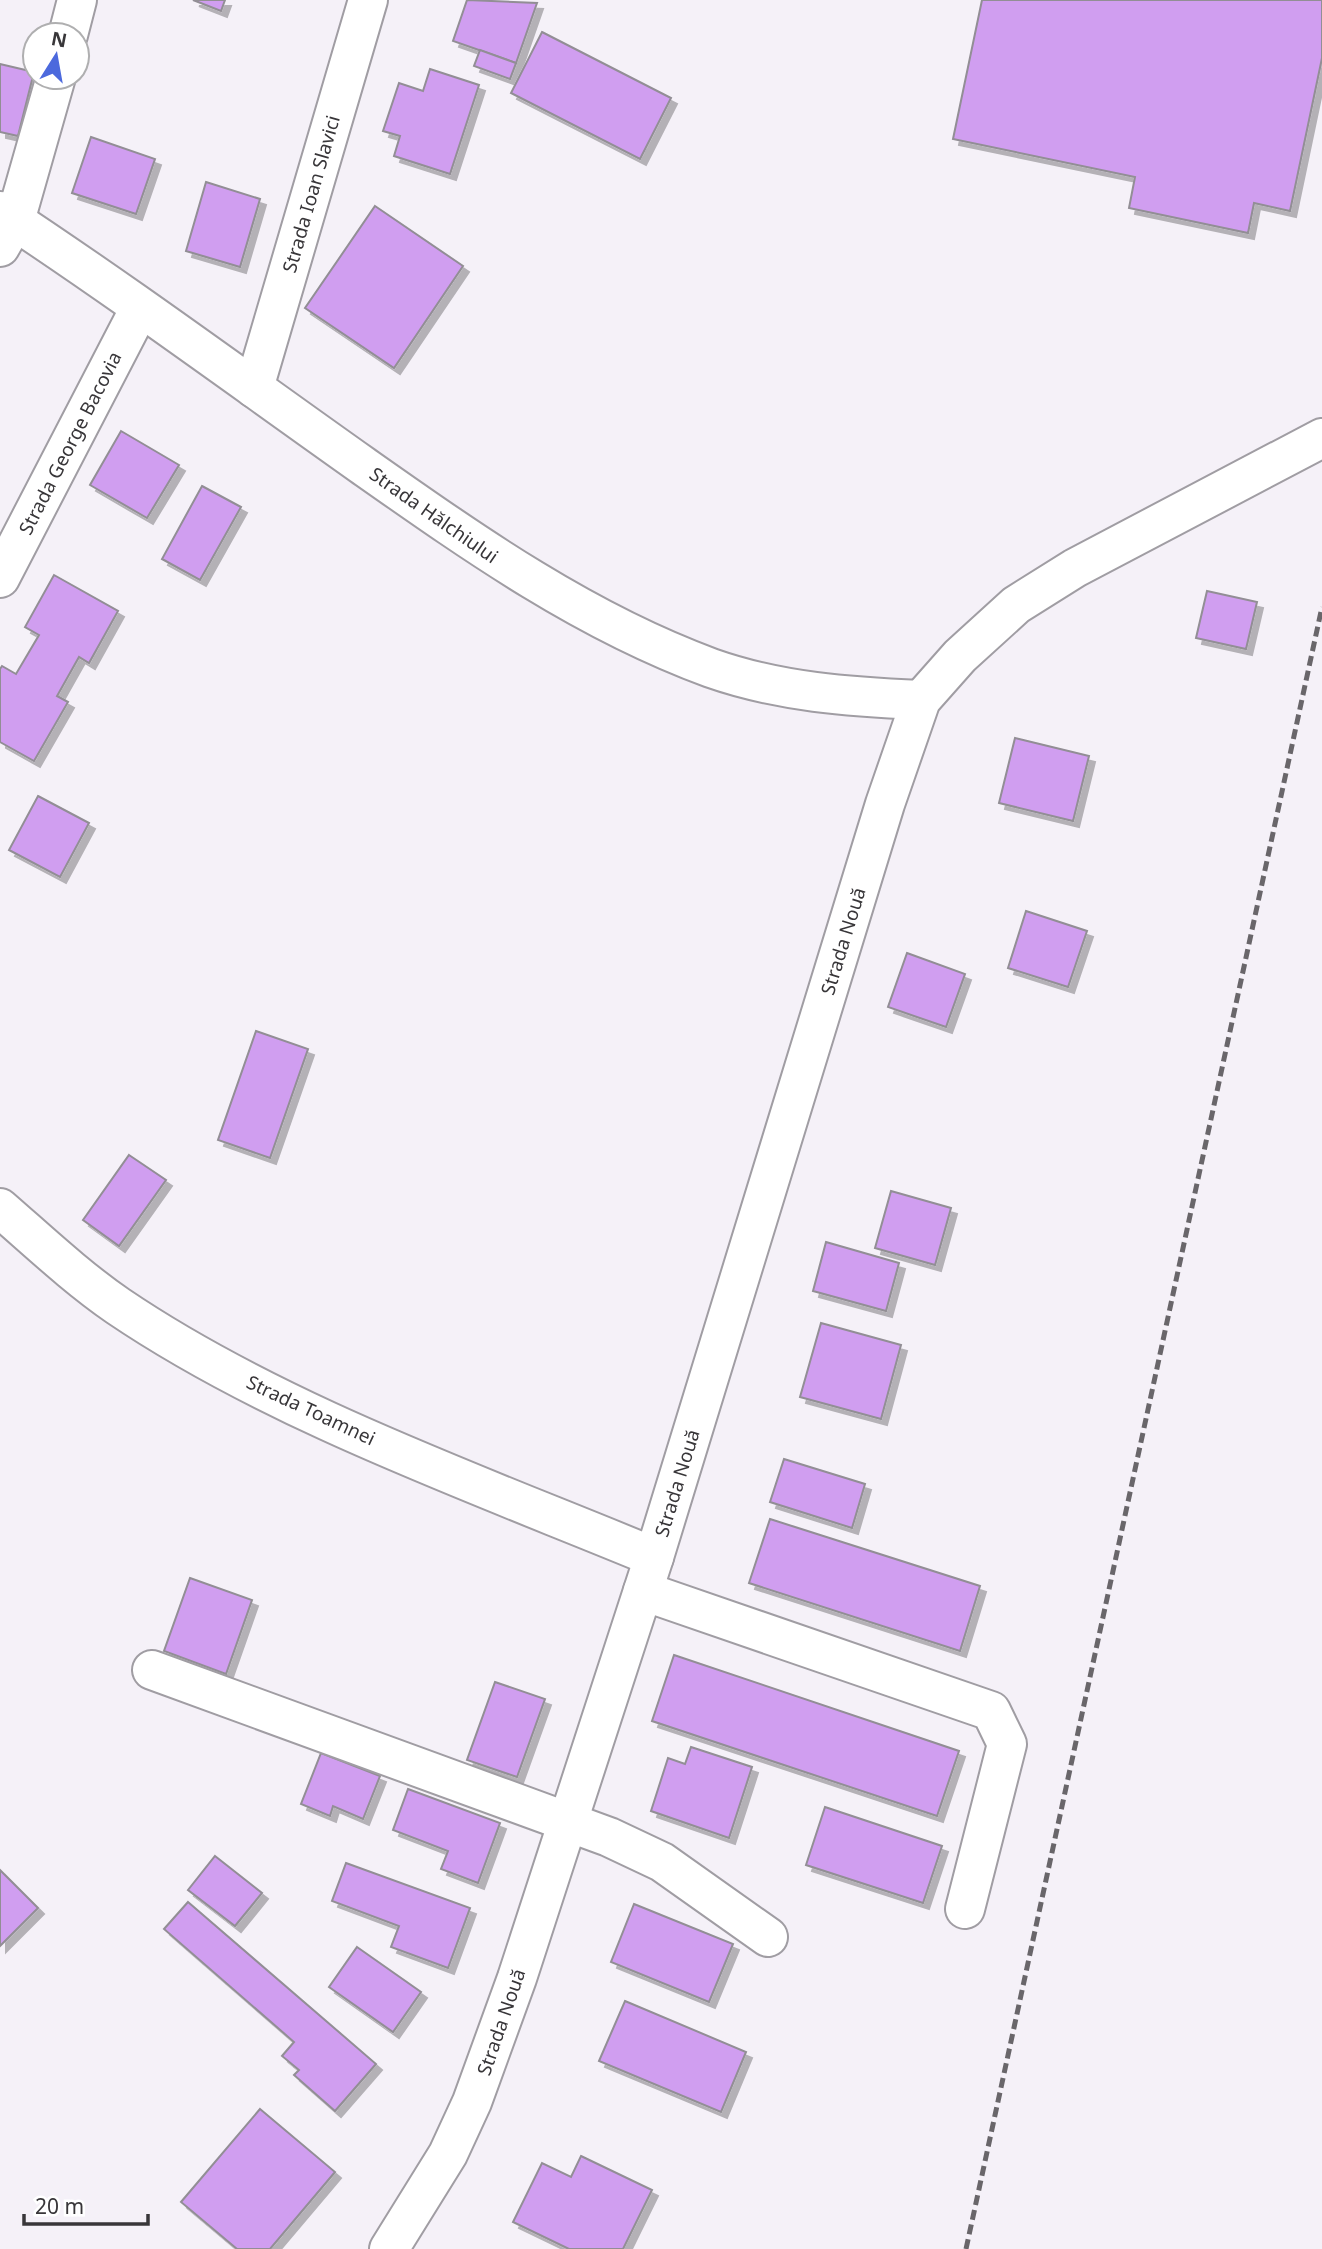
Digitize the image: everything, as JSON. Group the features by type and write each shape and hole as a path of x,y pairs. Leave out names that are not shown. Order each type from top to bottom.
{"main road":[{"path":"72,21 78,0"},
{"name":"Strada Ioan Slavici","path":"254,388 368,0"},
{"path":"5,227 51,91"},
{"name":"Strada Hălchiului","path":"5,227 140,308 497,559 598,618 713,668 793,690 851,697 921,700"},
{"name":"Strada George Bacovia","path":"0,578 140,308"},
{"path":"921,700 960,656 1016,606 1074,568 1322,438"},
{"name":"Strada Nouă","path":"389,2249 448,2154 472,2102 568,1821 648,1574 885,804 921,700"},
{"name":"Strada Toamnei","path":"0,1208 117,1305 255,1384 403,1452 648,1574 991,1710 1007,1744 965,1909"},
{"path":"152,1670 568,1821 662,1862 768,1937"}],"building":[{"path":"193,0 225,0 221,11"},
{"path":"467,0 537,3 516,63 453,41"},
{"path":"982,0 1322,0 1322,58 1290,211 1254,203 1248,233 1129,208 1135,177 953,139"},
{"path":"542,32 671,98 640,159 511,93"},
{"path":"480,50 516,63 510,79 474,66"},
{"path":"0,64 21,69 21,91 29,91 18,136 0,132"},
{"path":"430,69 479,85 450,174 394,156 400,136 383,131 399,83 423,91"},
{"path":"91,137 155,159 136,214 72,193"},
{"path":"206,182 260,199 240,267 186,251"},
{"path":"375,206 463,266 394,368 305,308"},
{"path":"121,431 179,465 147,518 90,485"},
{"path":"202,486 241,507 200,580 162,559"},
{"path":"54,575 118,611 89,663 79,657 57,696 68,702 34,761 0,742 0,669 2,666 16,674 39,635 25,627"},
{"path":"1207,591 1257,602 1246,649 1196,638"},
{"path":"1015,738 1089,756 1073,821 999,803"},
{"path":"38,796 89,823 60,877 9,850"},
{"path":"1026,911 1087,931 1068,987 1008,968"},
{"path":"907,953 965,974 946,1027 888,1007"},
{"path":"256,1031 308,1049 270,1158 218,1140"},
{"path":"129,1155 166,1180 119,1246 83,1220"},
{"path":"891,1191 951,1208 935,1265 875,1248"},
{"path":"826,1242 899,1263 886,1311 813,1291"},
{"path":"821,1323 901,1345 881,1419 800,1397"},
{"path":"784,1459 865,1484 852,1528 770,1502"},
{"path":"770,1519 980,1586 960,1651 749,1583"},
{"path":"190,1578 252,1600 226,1674 164,1651"},
{"path":"674,1655 959,1751 937,1816 652,1721"},
{"path":"495,1682 545,1699 517,1777 467,1760"},
{"path":"691,1747 752,1767 729,1838 651,1811 668,1758 685,1764"},
{"path":"321,1753 380,1776 363,1819 333,1806 330,1816 301,1804"},
{"path":"408,1789 500,1823 478,1883 441,1869 448,1851 393,1830"},
{"path":"825,1807 942,1846 923,1903 806,1865"},
{"path":"215,1856 262,1893 235,1926 188,1890"},
{"path":"346,1863 470,1908 448,1968 391,1947 399,1926 332,1901"},
{"path":"0,1870 38,1908 0,1946"},
{"path":"188,1902 376,2064 335,2111 294,2075 299,2070 282,2056 294,2042 164,1929"},
{"path":"634,1904 733,1944 709,2002 611,1962"},
{"path":"357,1947 421,1992 393,2032 329,1987"},
{"path":"625,2001 746,2052 721,2112 599,2061"},
{"path":"260,2109 335,2172 270,2249 237,2249 181,2202"},
{"path":"581,2156 652,2190 623,2249 569,2249 513,2222 542,2163 571,2177"}],"railway":[{"path":"966,2249 1322,607"}]}
